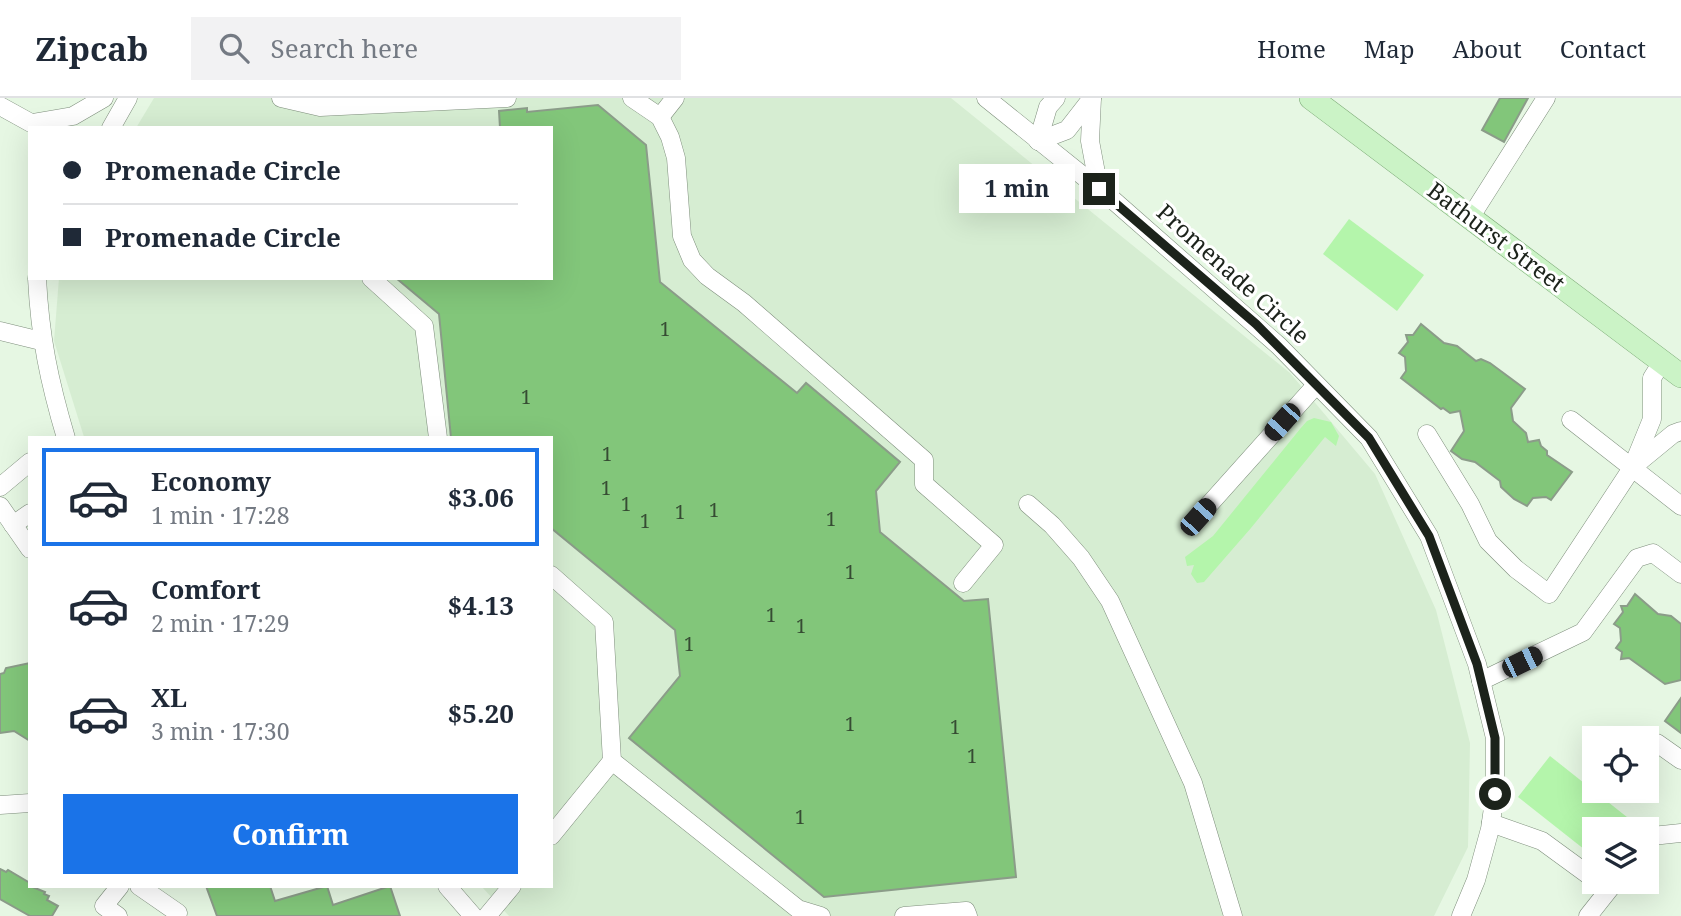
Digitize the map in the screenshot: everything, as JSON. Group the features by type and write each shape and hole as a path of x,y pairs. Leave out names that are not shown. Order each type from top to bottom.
{"main road":[{"name":"Bathurst Street","path":"1311,98 1681,376"}],"street":[{"path":"0,106 36,126 73,116 104,98"},
{"path":"112,126 128,98"},
{"path":"281,98 320,107 507,98"},
{"path":"632,98 660,117 670,137 676,158 682,236 692,260 924,460 924,484 994,545 963,583"},
{"path":"660,117 675,98"},
{"name":"Promenade Circle","path":"986,98 1099,189 1256,324 1369,438 1429,536 1477,664 1495,738 1495,794 1490,823 1476,880 1461,916"},
{"path":"1038,141 1048,107 1056,98"},
{"path":"1038,141 1067,130 1092,98"},
{"path":"1092,98 1090,141 1099,189"},
{"path":"1470,218 1546,98"},
{"path":"37,280 41,341 64,436"},
{"path":"374,280 424,326 438,436"},
{"path":"0,331 41,341"},
{"path":"1427,434 1470,504 1488,541 1516,569 1549,594 1632,468 1652,419 1652,378 1662,362"},
{"path":"1198,517 1316,384"},
{"path":"1571,420 1681,506"},
{"path":"1632,468 1681,431"},
{"path":"0,487 28,464"},
{"path":"1028,504 1052,525 1081,558 1111,601 1193,783 1233,916"},
{"path":"0,506 28,545"},
{"path":"13,525 28,514"},
{"path":"1481,681 1583,632 1637,558 1653,553 1681,574"},
{"path":"553,577 604,622 612,761 553,834"},
{"path":"1659,744 1681,760"},
{"path":"612,761 798,909 821,916"},
{"path":"0,805 28,803"},
{"path":"1490,823 1542,841 1582,870"},
{"path":"1659,836 1681,834"},
{"path":"118,888 104,906 118,916"},
{"path":"142,888 178,913"},
{"path":"449,888 473,916"},
{"path":"487,916 510,888"},
{"path":"1588,916 1602,894"},
{"path":"904,916 966,911 968,916"}],"shaded area":[{"path":"154,98 951,98 1290,373 1375,474 1436,610 1470,743 1468,847 1434,916 509,916 483,888 553,888 553,436 84,436 54,341 59,280 553,280 553,126 137,126"}],"green space":[{"path":"1349,219 1424,275 1397,311 1323,254"},
{"path":"1314,418 1331,422 1339,436 1336,446 1325,437 1204,582 1197,583 1191,574 1194,565 1187,566 1185,557 1213,536 1300,429"},
{"path":"1550,756 1582,781 1582,803 1609,803 1627,817 1582,817 1582,848 1518,797"}],"building":[{"path":"1500,98 1528,98 1504,142 1482,130"},
{"path":"598,105 646,145 660,282 797,393 806,383 900,462 876,491 880,532 964,601 988,599 1016,877 824,897 629,738 680,676 675,630 553,530 553,436 451,436 439,314 398,280 553,280 553,126 500,126 499,111 527,108 527,112"},
{"path":"1421,324 1444,343 1457,346 1476,361 1481,359 1490,363 1525,389 1511,408 1513,421 1526,433 1528,442 1539,440 1547,455 1572,472 1551,500 1546,497 1533,498 1527,506 1514,499 1501,487 1500,481 1475,462 1462,459 1451,451 1464,431 1460,411 1450,413 1441,409 1401,378 1406,371 1405,357 1399,353 1408,342 1406,335 1413,335"},
{"path":"1635,594 1658,614 1671,616 1681,624 1681,680 1665,684 1629,658 1621,659 1622,652 1616,648 1621,641 1620,628 1614,624 1623,612 1621,606 1627,606"},
{"path":"28,663 28,740 14,731 0,733 0,674 4,673 6,668"},
{"path":"1681,698 1681,733 1665,721"},
{"path":"0,869 6,872 8,870 28,882 28,888 45,892 44,894 49,896 47,900 58,906 52,916 30,916 0,899"},
{"path":"207,888 271,888 275,901 328,888 333,905 391,888 400,916 217,916"}],"route":[{"path":"1099,189 1256,324 1369,438 1429,536 1477,664 1495,738 1495,794"}]}
